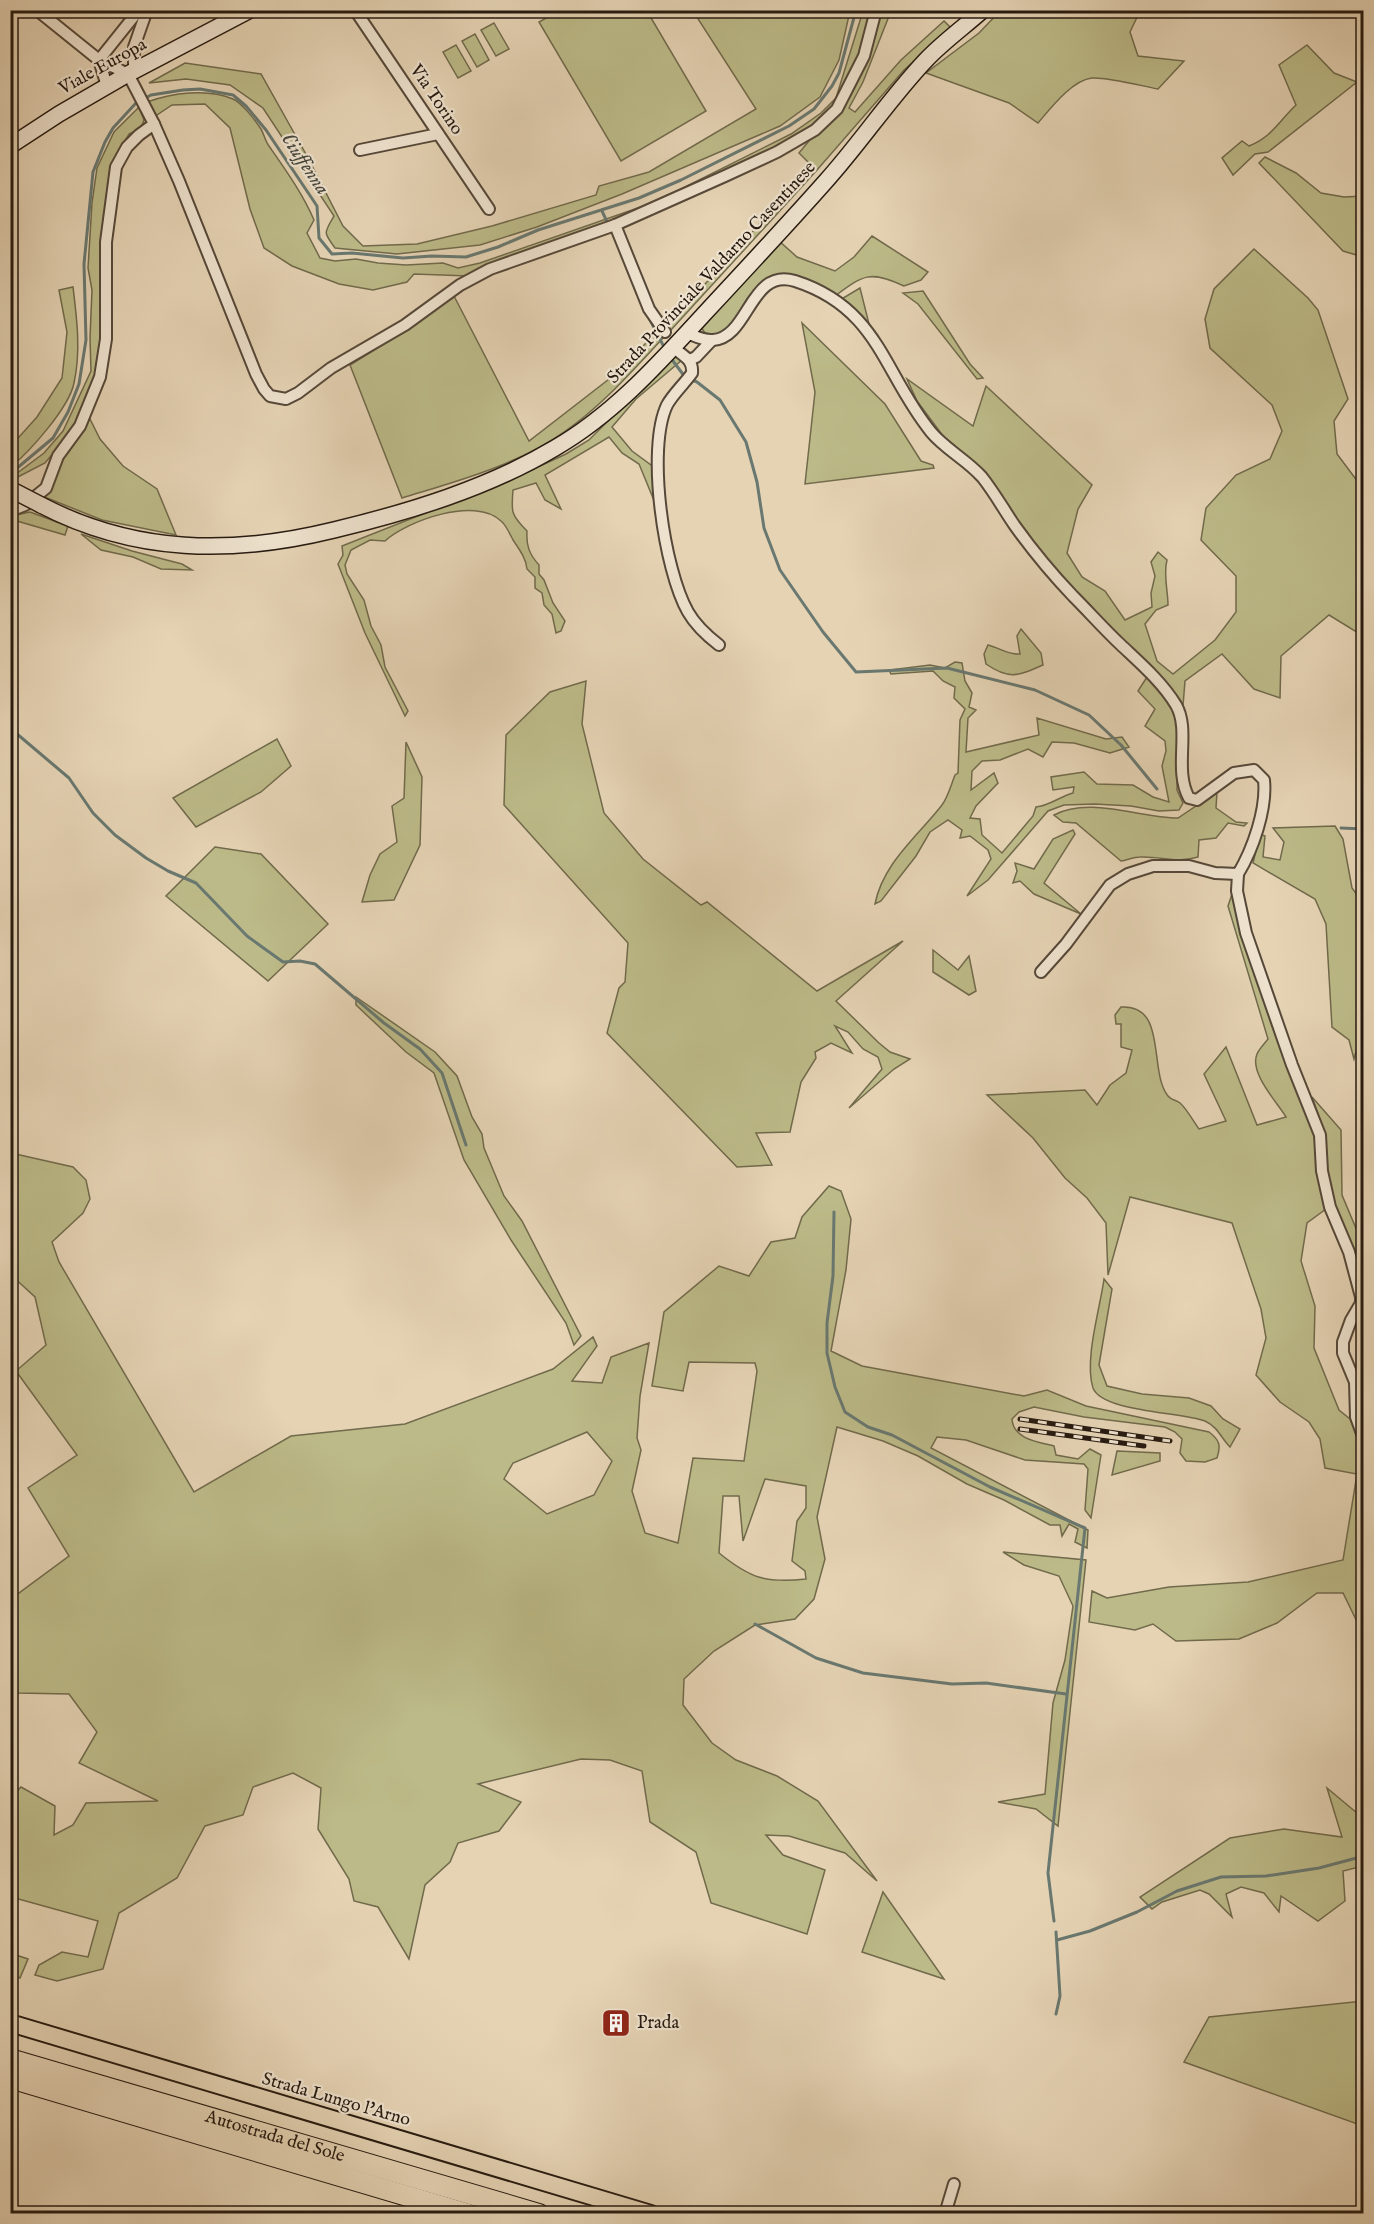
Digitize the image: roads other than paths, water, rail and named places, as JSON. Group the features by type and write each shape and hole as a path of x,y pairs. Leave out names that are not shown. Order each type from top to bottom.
{"highway":[{"name":"Autostrada del Sole","path":"10,2059 539,2214"},
{"name":"Autostrada del Sole","path":"10,2078 468,2214"}],"main road":[{"name":"Viale Europa","path":"10,146 107,86 250,10"},
{"name":"Strada Provinciale Valdarno Casentinese","path":"10,489 41,505 99,529 148,542 174,546 252,546 356,525 434,501 485,482 556,447 619,402 687,333 828,179 927,60 983,10"},
{"name":"Strada Lungo l'Arno","path":"10,2023 651,2214"}],"street":[{"path":"37,10 99,60 131,75"},
{"path":"99,60 139,10"},
{"path":"147,10 134,47 131,75 179,181 256,374 270,396 278,399 286,399 298,393 331,368 405,325 460,285 490,269 615,225 735,171 815,130 837,109 864,56 876,10"},
{"name":"Via Torino","path":"355,10 489,209"},
{"path":"99,60 107,86"},
{"path":"10,511 25,506 46,488 58,456 80,426 100,377 106,339 106,242 116,167 127,147 154,124"},
{"path":"360,150 438,134"},
{"path":"615,225 649,309 665,332"},
{"path":"687,333 712,340 719,339 737,325 757,294 776,280 795,281 825,294 851,311 875,340 932,434 982,477 1017,529 1055,577 1157,680 1177,707 1183,735 1181,765 1185,790 1189,798 1197,800 1234,773 1254,770 1264,780 1266,792 1250,855 1238,874 1237,891 1246,933 1292,1065 1320,1135 1322,1171 1330,1207 1349,1252 1361,1296 1361,1303 1351,1320 1343,1342 1343,1353 1355,1382 1356,1417 1364,1439"},
{"path":"689,360 696,357 712,340"},
{"path":"679,352 693,366 692,373 668,405 661,429 658,462 664,542 687,611 702,632 719,645"},
{"path":"1041,972 1066,944 1110,885 1128,874 1153,866 1189,866 1215,873 1238,874"},
{"path":"945,2214 954,2184"}],"waterway":[{"name":"Ciuffenna","path":"10,474 53,438 68,412 79,384 86,340 84,264 93,172 113,128 136,103 151,95 183,90 200,89 233,95 246,106 266,130 317,206 319,238 332,254 352,253 403,258 466,257 498,247 538,230 639,198 681,180 789,126 814,109 832,86 839,73 856,10"},
{"path":"602,211 608,224"},
{"path":"642,304 665,349"},
{"path":"670,357 685,377 697,382 720,400 746,442 757,482 764,528 780,570 823,632 856,672 947,668 1035,690 1089,715 1121,745 1157,789"},
{"path":"10,728 69,778 93,813 115,835 146,858 196,883 247,936 283,962 300,961 315,964 384,1023 420,1049 442,1073 466,1145"},
{"path":"1341,828 1364,829"},
{"path":"834,1212 833,1276 827,1323 827,1353 835,1387 845,1412 868,1427 892,1435 990,1487 1085,1528 1048,1873 1054,1921"},
{"path":"755,1624 816,1658 863,1673 952,1684 986,1683 1066,1694"},
{"path":"1057,1940 1090,1931 1137,1912 1177,1891 1221,1877 1266,1876 1319,1868 1364,1856"},
{"path":"1056,1932 1060,1996 1056,2014"}],"railway":[{"path":"1020,1419 1170,1441"},
{"path":"1020,1429 1144,1446"}],"place":[{"name":"Prada","path":"616,2023"}]}
